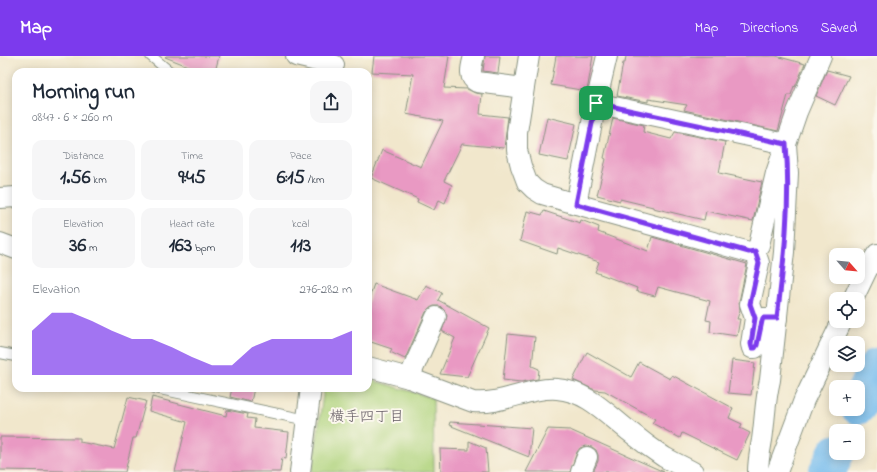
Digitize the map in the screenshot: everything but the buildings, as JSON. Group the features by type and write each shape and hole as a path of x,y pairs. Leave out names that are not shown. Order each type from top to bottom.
{"street":[{"path":"296,56 334,64"},
{"path":"474,56 471,76 473,80 477,82 524,88"},
{"path":"529,56 517,132 521,166 527,182 534,189 542,194 576,204 749,252 755,251 759,245 776,173 797,112 821,56"},
{"path":"576,204 596,103 608,56"},
{"path":"596,103 786,144"},
{"path":"758,472 758,459 762,440 766,396 770,380 784,252 788,181 786,144"},
{"path":"0,198 12,197"},
{"path":"0,243 12,247"},
{"path":"755,251 759,263 750,304 755,318 751,344 752,348 755,348 757,345 763,318 777,318"},
{"path":"856,292 866,270 877,254"},
{"path":"409,378 436,317"},
{"path":"777,472 804,400 839,328"},
{"path":"372,368 409,378 473,402 485,403 554,388 569,390 601,406 629,431 663,456 694,472"},
{"path":"300,472 310,392"}],"lane":[{"path":"151,56 165,68"},
{"path":"0,353 12,355"},
{"path":"174,392 307,420"}],"green space":[{"path":"372,380 433,398 434,472 312,472 323,392 372,392"}],"waterway":[{"path":"865,391 877,366"},
{"path":"827,472 833,460"}],"district":[{"name":"横手四丁目","path":"367,417"}],"route":[{"path":"596,103 786,144 788,173 784,252 777,318 763,318 755,348 752,348 751,344 755,318 750,304 759,263 755,251 749,252 576,204 596,103"}]}
